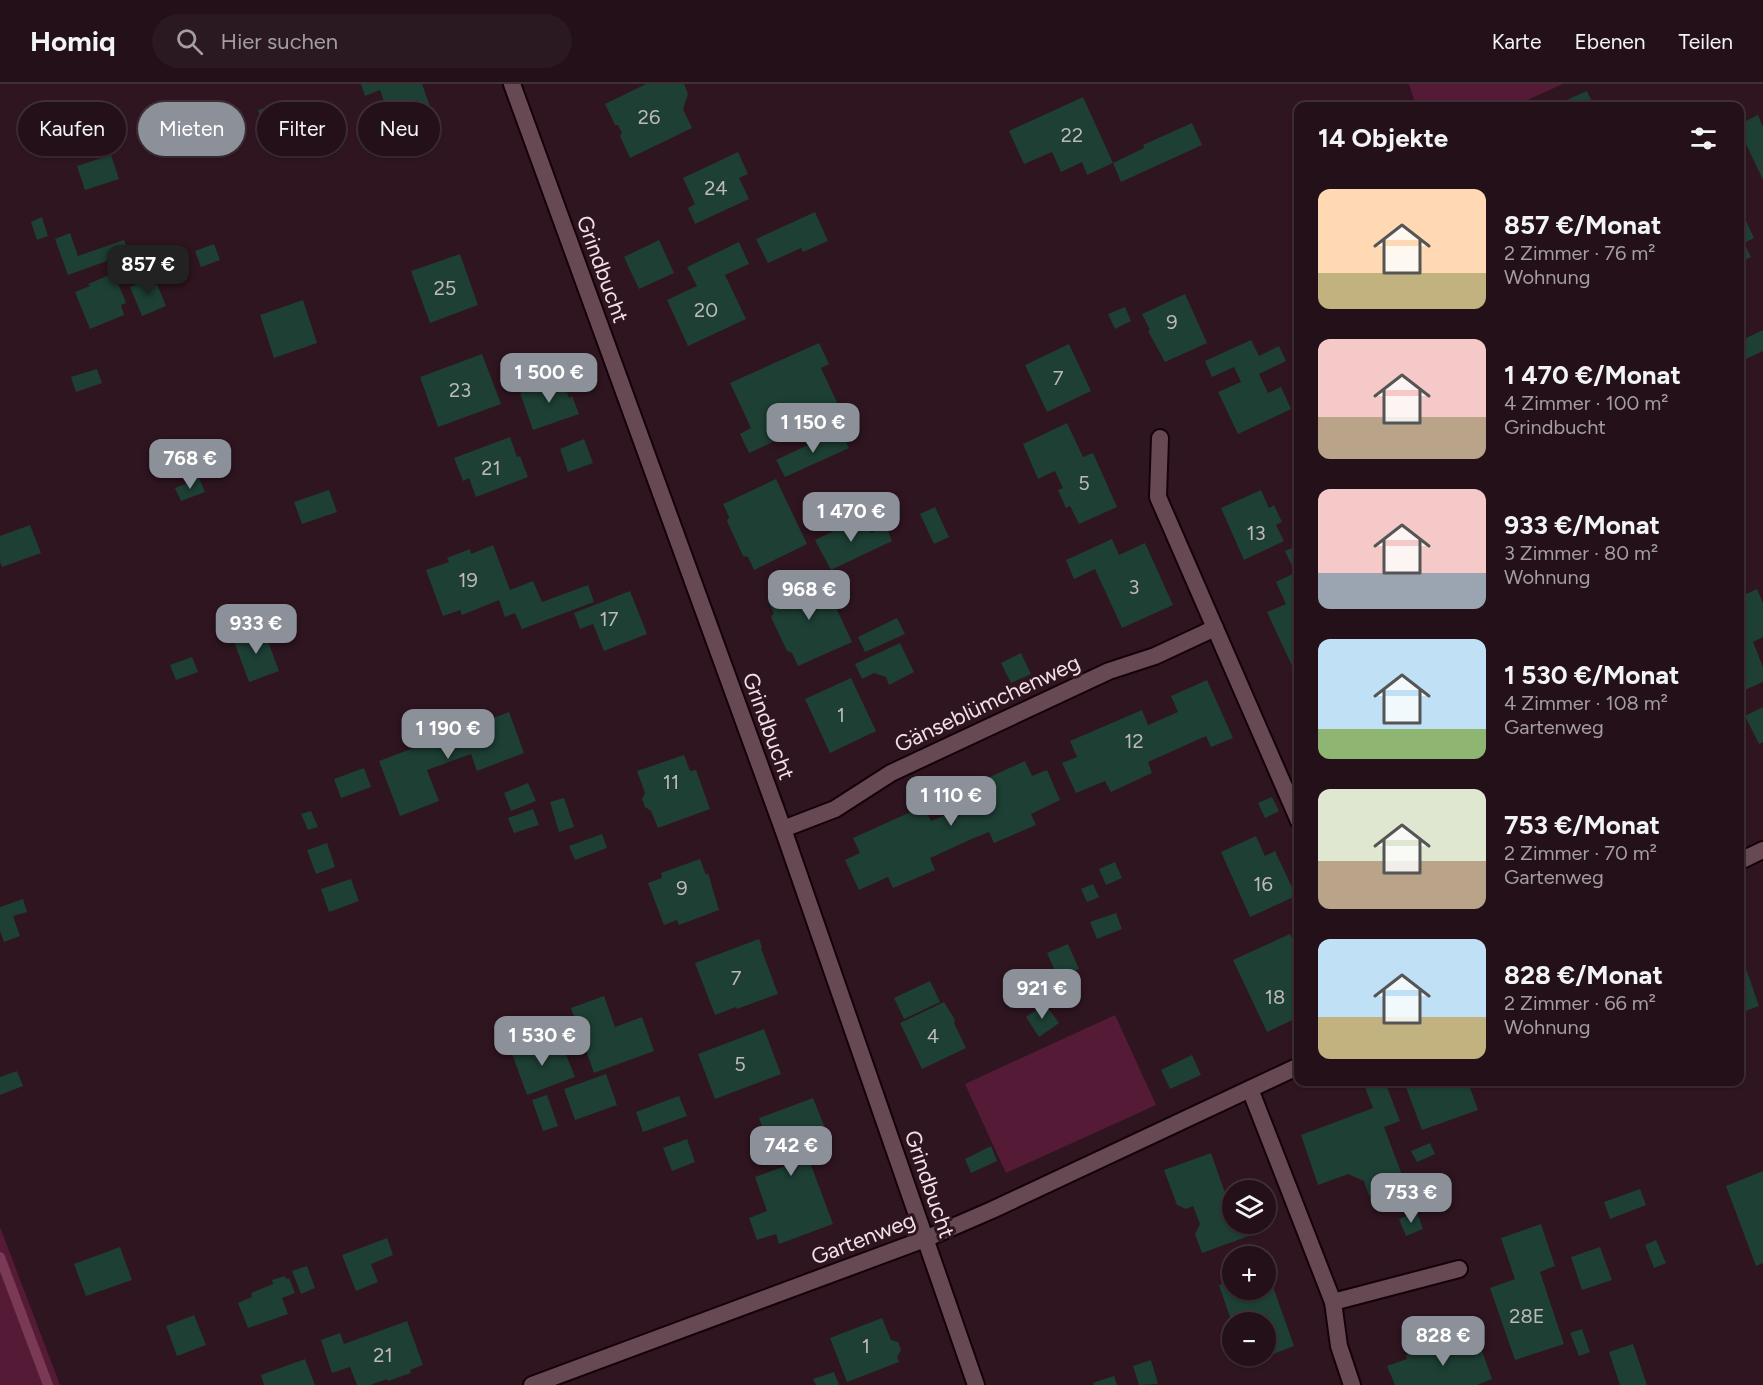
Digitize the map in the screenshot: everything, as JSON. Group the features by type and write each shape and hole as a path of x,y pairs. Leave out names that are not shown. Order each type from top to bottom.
{"street":[{"name":"Grindbucht","path":"512,84 783,829 976,1385"},
{"path":"1160,438 1158,496 1294,810"},
{"name":"Gänseblümchenweg","path":"783,829 836,809 891,773 1099,676 1155,656 1215,628"},
{"path":"1744,859 1763,850"},
{"name":"Gartenweg","path":"532,1385 925,1239 992,1210 1294,1068"},
{"path":"1250,1089 1333,1302 1339,1346 1353,1385"},
{"path":"1333,1302 1459,1269"}],"shaded area":[{"path":"1409,84 1563,84 1523,102 1415,102"},
{"path":"1115,1015 1156,1105 1006,1173 965,1084"},
{"path":"0,1227 60,1385 0,1385"}],"building":[{"path":"361,84 422,84 428,102 384,102 380,90 365,96"},
{"path":"646,84 684,84 688,94 683,109 692,128 630,158 620,136 622,133 618,125 615,125 605,104"},
{"path":"1587,91 1592,102 1562,102"},
{"path":"1083,97 1113,163 1087,175 1082,162 1061,172 1052,152 1024,164 1009,131"},
{"path":"1758,115 1763,127 1763,180 1744,142 1744,122"},
{"path":"1192,123 1202,145 1121,182 1113,163 1144,148 1143,145"},
{"path":"738,152 748,174 739,178 749,199 695,224 688,208 695,204 683,178"},
{"path":"111,156 119,179 85,190 77,166"},
{"path":"815,212 828,241 803,252 801,248 768,263 756,239"},
{"path":"42,217 48,236 37,240 31,222"},
{"path":"1744,217 1754,238 1744,243"},
{"path":"70,233 78,256 124,240 129,253 68,275 55,239"},
{"path":"659,240 674,273 639,289 624,257"},
{"path":"739,242 749,264 725,275 746,319 688,346 667,300 697,286 687,267"},
{"path":"1744,243 1751,257 1744,260"},
{"path":"214,244 220,260 201,267 195,251"},
{"path":"460,254 478,305 430,323 411,271"},
{"path":"114,273 126,303 121,305 124,315 90,329 75,292"},
{"path":"154,277 166,306 142,316 130,287"},
{"path":"1185,294 1207,343 1165,362 1148,331 1150,330 1142,314"},
{"path":"303,300 317,343 274,358 260,315"},
{"path":"1125,307 1131,321 1115,329 1108,314"},
{"path":"1763,330 1763,351 1746,359 1744,339"},
{"path":"1251,340 1259,356 1279,346 1286,361 1259,374 1268,393 1281,387 1291,409 1238,434 1218,392 1241,382 1234,367 1212,377 1205,361"},
{"path":"819,343 829,364 821,368 841,411 749,453 740,434 751,428 730,383"},
{"path":"1069,344 1091,391 1047,412 1025,365"},
{"path":"482,354 501,404 438,427 420,377"},
{"path":"97,369 102,383 76,392 71,377"},
{"path":"562,378 569,398 572,396 579,414 533,430 520,393"},
{"path":"1067,423 1083,457 1093,453 1117,507 1079,524 1070,506 1066,508 1058,490 1063,488 1055,471 1038,479 1023,444"},
{"path":"840,430 849,448 785,477 776,460"},
{"path":"510,437 517,457 520,456 528,477 476,497 469,478 463,481 454,458"},
{"path":"584,439 593,463 568,472 560,449"},
{"path":"199,478 205,492 181,501 175,488"},
{"path":"776,479 807,544 754,570 748,557 743,556 727,521 729,517 723,504"},
{"path":"329,490 337,512 302,524 294,502"},
{"path":"1261,490 1269,508 1274,505 1282,522 1276,525 1284,541 1244,560 1221,508"},
{"path":"935,507 949,537 934,544 920,514"},
{"path":"863,517 871,533 886,526 892,541 831,570 815,540"},
{"path":"30,525 41,553 2,567 0,536"},
{"path":"1112,539 1119,555 1145,543 1173,605 1122,628 1095,569 1074,579 1066,560"},
{"path":"493,545 510,590 533,581 542,602 588,585 594,602 522,629 515,613 505,617 499,600 462,615 460,610 443,616 426,570 449,562 447,558 470,549 471,554"},
{"path":"1294,547 1294,568 1293,568 1285,551"},
{"path":"1294,573 1294,670 1267,612 1286,604 1276,582"},
{"path":"821,575 852,642 798,666 792,653 787,651 771,617 774,613 767,600"},
{"path":"1757,589 1763,603 1763,637 1753,642 1763,667 1763,682 1744,690 1744,595"},
{"path":"630,591 647,634 604,651 593,624 580,629 574,613"},
{"path":"897,618 905,634 865,652 858,637"},
{"path":"263,628 279,671 249,682 233,639"},
{"path":"900,643 914,672 889,685 886,677 874,673 862,679 855,664"},
{"path":"1021,653 1031,674 1011,683 1001,663"},
{"path":"192,657 198,672 176,680 170,665"},
{"path":"851,678 876,731 830,753 805,699"},
{"path":"1207,680 1233,738 1211,747 1206,736 1148,762 1152,773 1111,792 1105,781 1076,793 1062,763 1077,757 1070,741 1142,710 1148,725 1178,712 1171,696"},
{"path":"1763,707 1763,742 1759,744 1745,716"},
{"path":"509,712 524,753 477,771 471,754 427,770 439,801 400,816 379,761"},
{"path":"684,755 690,771 696,770 710,809 658,828 651,811 645,807 642,799 645,793 637,771"},
{"path":"1025,761 1032,776 1047,770 1060,800 1031,814 1036,825 994,843 989,832 974,838 930,858 935,870 893,888 888,877 859,890 845,860 860,853 853,838 924,806 931,821 945,815 960,808 954,793"},
{"path":"364,768 371,787 341,798 334,779"},
{"path":"528,783 536,801 511,811 504,793"},
{"path":"1272,797 1279,811 1265,818 1258,803"},
{"path":"564,798 574,827 559,832 550,802"},
{"path":"533,809 539,825 514,833 508,818"},
{"path":"311,811 318,827 308,830 301,814"},
{"path":"602,834 607,848 575,860 569,846"},
{"path":"1256,836 1265,856 1275,851 1294,892 1294,897 1250,917 1221,852"},
{"path":"327,843 335,867 316,874 307,850"},
{"path":"700,859 706,875 708,873 719,910 679,925 677,920 664,925 648,883 662,878 661,873"},
{"path":"1115,862 1122,878 1106,885 1099,869"},
{"path":"351,879 359,901 329,912 321,889"},
{"path":"1093,884 1099,897 1087,902 1081,889"},
{"path":"23,899 27,912 13,916 20,936 4,942 0,931 0,907"},
{"path":"1116,913 1122,929 1097,939 1090,922"},
{"path":"1290,934 1294,942 1294,1019 1267,1032 1233,960"},
{"path":"759,939 778,994 715,1015 695,963"},
{"path":"1068,944 1079,969 1058,977 1047,953"},
{"path":"1744,966 1759,1006 1744,1012"},
{"path":"930,981 940,1002 904,1019 894,998"},
{"path":"604,996 615,1027 642,1017 654,1051 594,1073 571,1008"},
{"path":"944,1002 955,1020 954,1023 966,1048 922,1069 900,1023"},
{"path":"1045,1004 1059,1023 1039,1037 1026,1017"},
{"path":"764,1029 781,1074 715,1099 698,1054"},
{"path":"535,1042 537,1047 547,1043 551,1052 563,1047 575,1077 527,1095 511,1051"},
{"path":"1192,1055 1201,1075 1170,1089 1161,1070"},
{"path":"17,1071 23,1086 0,1095 0,1077"},
{"path":"606,1074 617,1105 575,1120 564,1089"},
{"path":"1365,1086 1387,1086 1400,1121 1384,1127 1405,1183 1369,1196 1364,1181 1348,1174 1318,1185 1301,1135 1373,1108"},
{"path":"1406,1086 1469,1086 1478,1110 1422,1130"},
{"path":"547,1095 558,1126 543,1131 532,1100"},
{"path":"679,1096 687,1116 643,1132 636,1112"},
{"path":"813,1098 827,1133 795,1146 801,1160 808,1157 833,1224 779,1244 776,1234 757,1240 749,1218 767,1211 755,1177 788,1165 782,1150 772,1154 759,1118"},
{"path":"687,1139 695,1162 672,1171 663,1148"},
{"path":"1430,1143 1435,1154 1417,1162 1411,1151"},
{"path":"991,1146 997,1161 971,1173 965,1159"},
{"path":"1211,1153 1222,1184 1222,1234 1254,1234 1202,1253 1195,1234 1200,1224 1193,1206 1186,1209 1177,1205 1164,1170"},
{"path":"1763,1171 1763,1263 1756,1266 1726,1186"},
{"path":"1640,1189 1646,1205 1610,1219 1604,1202"},
{"path":"1417,1212 1423,1229 1406,1236 1399,1219"},
{"path":"1541,1224 1555,1266 1540,1272 1564,1344 1515,1360 1490,1288 1515,1279 1501,1238"},
{"path":"387,1238 393,1255 371,1264 378,1282 356,1291 342,1255"},
{"path":"1656,1240 1666,1263 1654,1268 1645,1245"},
{"path":"120,1247 132,1280 86,1296 74,1264"},
{"path":"1600,1247 1612,1280 1582,1290 1571,1257"},
{"path":"307,1266 315,1288 301,1294 292,1271"},
{"path":"285,1276 286,1279 289,1278 295,1293 282,1298 288,1314 248,1328 238,1303 252,1297 251,1293 273,1284 272,1280"},
{"path":"1276,1295 1294,1346 1276,1353 1276,1312 1228,1312 1224,1300 1276,1300"},
{"path":"194,1315 206,1345 177,1356 166,1326"},
{"path":"882,1318 891,1340 898,1342 901,1350 897,1357 899,1362 847,1382 830,1338"},
{"path":"407,1321 423,1365 410,1370 411,1373 370,1385 357,1385 350,1367 332,1373 321,1340 340,1333 344,1344"},
{"path":"1582,1329 1590,1352 1579,1356 1570,1333"},
{"path":"1478,1340 1492,1379 1477,1385 1395,1385 1387,1366 1407,1359 1406,1355 1423,1349 1424,1352 1442,1346 1444,1352"},
{"path":"1633,1344 1647,1385 1620,1385 1609,1352"},
{"path":"305,1359 315,1385 264,1385 261,1375"},
{"path":"1151,1360 1158,1384 1139,1385 1133,1366"},
{"path":"834,1372 839,1385 816,1385 813,1379"},
{"path":"1114,1376 1117,1385 1094,1385 1093,1383"}],"waterway":[{"path":"0,1257 48,1385"}]}
